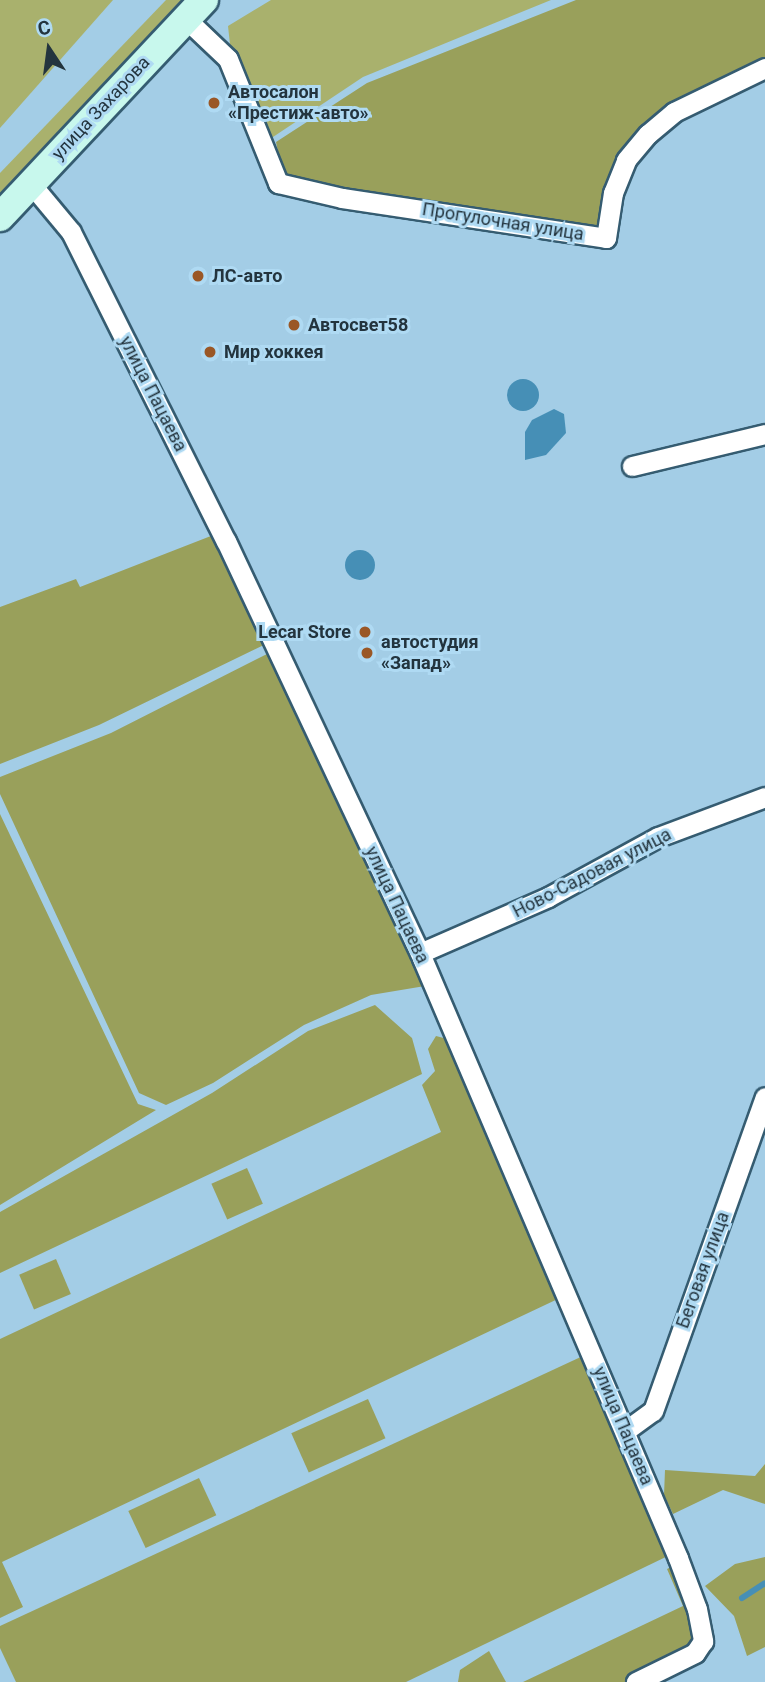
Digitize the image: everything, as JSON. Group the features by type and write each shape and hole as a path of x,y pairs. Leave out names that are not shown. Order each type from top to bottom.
{"main road":[{"name":"улица Захарова","path":"0,217 194,9"}],"street":[{"name":"Прогулочная улица","path":"194,9 228,60 278,183 342,198 606,238 617,182 626,160 648,134 674,112 765,68"},
{"name":"улица Пацаева","path":"31,184 71,232 82,253 226,541 420,953 625,1431 698,1609 703,1641 695,1653 636,1682"},
{"path":"632,466 765,434"},
{"name":"Ново-Садовая улица","path":"420,953 548,897 658,837 765,797"},
{"name":"Беговая улица","path":"625,1431 653,1411 765,1097"}],"green space":[{"path":"0,0 113,0 0,128"},
{"path":"166,0 194,0 0,206 0,173"},
{"path":"271,0 551,0 363,77 267,141 231,54 228,26"},
{"path":"576,0 765,0 765,60 642,131 600,226 341,190 282,173 276,142 367,83"},
{"path":"216,534 268,643 99,725 0,764 0,607 76,579 80,587"},
{"path":"273,651 431,985 371,995 304,1025 213,1083 166,1105 139,1093 0,794 0,777 111,733"},
{"path":"0,814 138,1104 156,1110 0,1205"},
{"path":"375,1005 412,1038 422,1074 0,1273 0,1212 212,1093 308,1031"},
{"path":"436,1036 455,1041 562,1297 2,1562 23,1607 0,1618 0,1339 441,1132 422,1085 435,1071 428,1049"},
{"path":"247,1168 263,1204 227,1219 211,1184"},
{"path":"56,1259 71,1294 34,1310 19,1275"},
{"path":"585,1355 672,1554 406,1682 16,1682 0,1648 0,1626"},
{"path":"368,1399 385,1438 309,1472 291,1433"},
{"path":"765,1464 765,1504 723,1490 673,1514 664,1495 665,1470 755,1476"},
{"path":"199,1478 216,1515 146,1548 128,1511"},
{"path":"765,1557 765,1647 747,1656 734,1616 705,1586 735,1564"},
{"path":"677,1564 699,1638 692,1649 627,1682 523,1682 683,1606 667,1569"},
{"path":"489,1651 506,1682 458,1682 460,1670"}],"water":[{"path":"523,379 534,384 539,395 534,406 523,411 512,406 507,395 512,384"},
{"path":"554,409 564,414 566,433 546,455 525,460 525,432 532,420"},
{"path":"360,550 371,554 375,565 371,576 360,580 349,576 345,565 349,554"}],"waterway":[{"path":"742,1598 765,1583"}],"place":[{"name":"Автосалон «Престиж-авто»","path":"214,103"},
{"name":"ЛС-авто","path":"198,276"},
{"name":"Автосвет58","path":"294,325"},
{"name":"Мир хоккея","path":"210,352"},
{"name":"Lecar Store","path":"365,632"},
{"name":"автостудия «Запад»","path":"367,653"}]}
